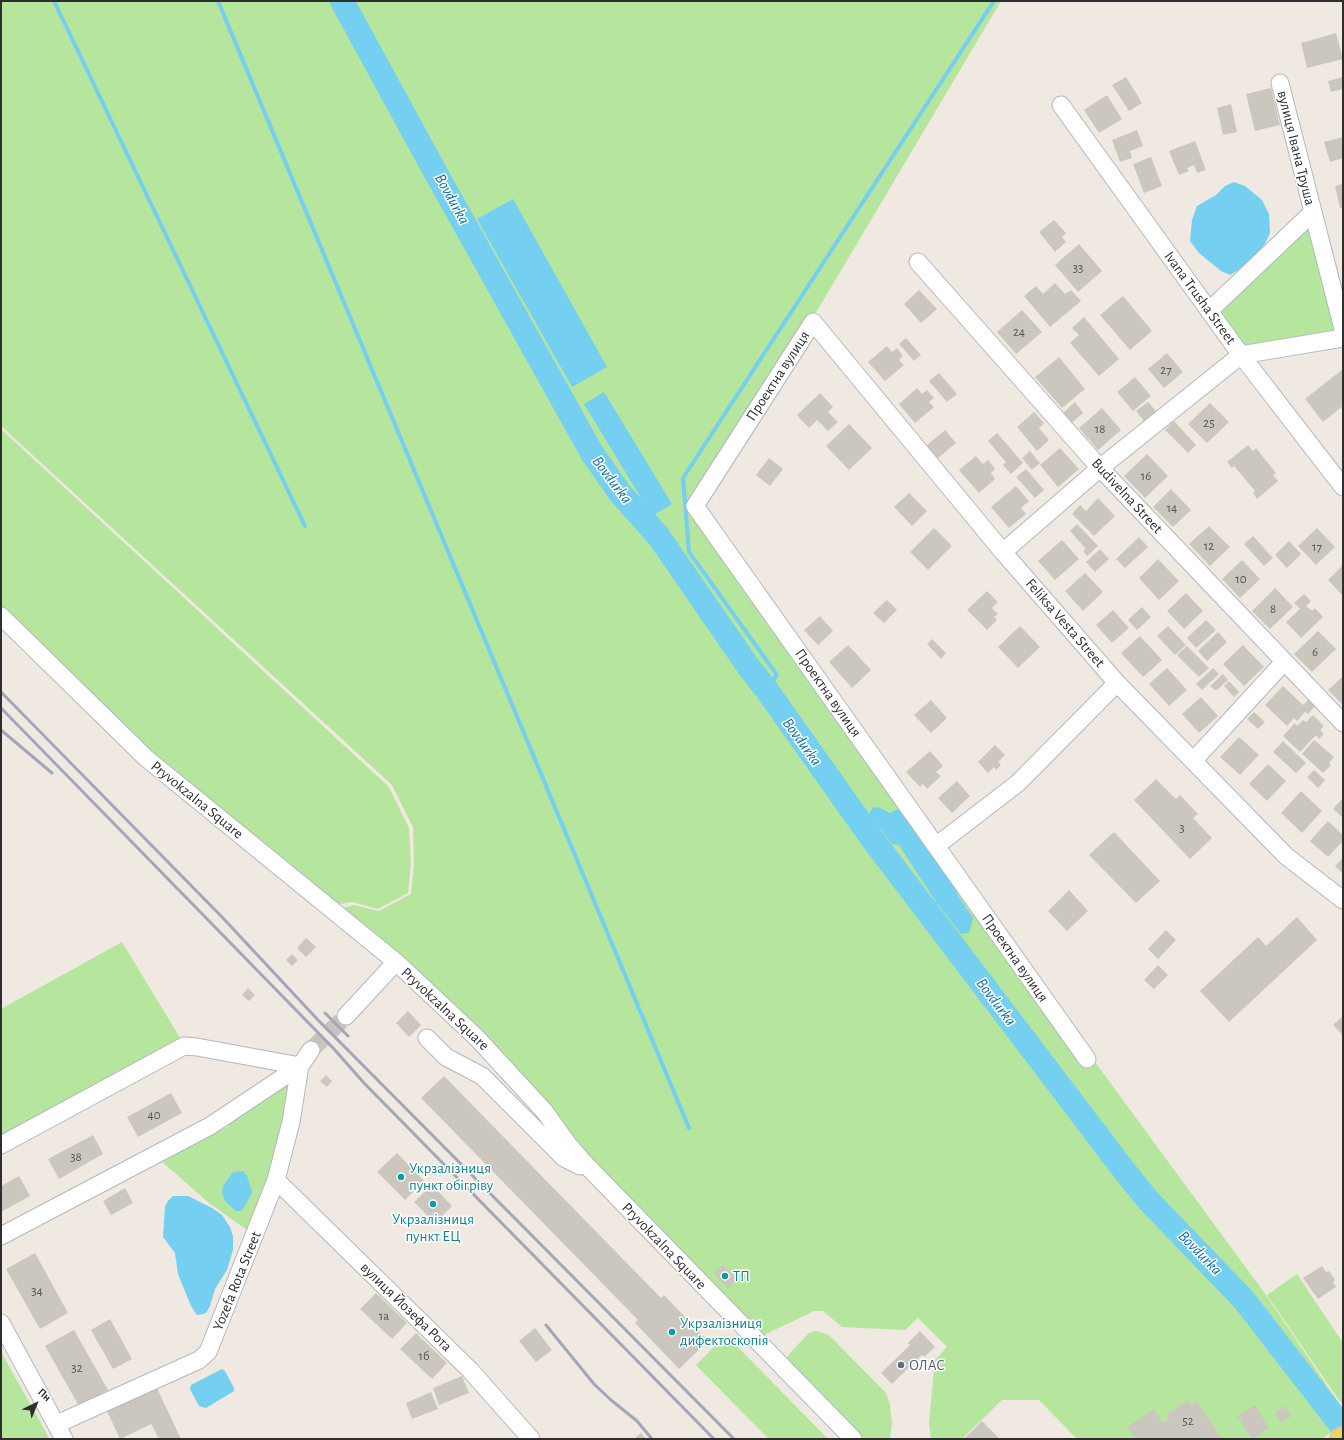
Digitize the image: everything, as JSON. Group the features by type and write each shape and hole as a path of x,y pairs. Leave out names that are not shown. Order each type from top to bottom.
{"street":[{"name":"вулиця Івана Труша","path":"1280,83 1343,329"},
{"name":"Ivana Trusha Street","path":"1061,105 1241,355 1343,487"},
{"name":"вулиця Івана Труша","path":"1209,311 1313,212"},
{"name":"Budivelna Street","path":"918,262 1100,468 1343,722"},
{"name":"Feliksa Vesta Street","path":"813,322 1003,552 1117,683 1286,856 1343,900"},
{"name":"Проектна вулиця","path":"813,322 695,506 1087,1058"},
{"path":"1003,552 1100,468 1241,355 1343,338"},
{"name":"Pryvokzalna Square","path":"1,616 146,758 396,962 477,1038 545,1112 567,1143 588,1167 853,1439"},
{"path":"1193,761 1284,662"},
{"path":"936,846 1018,783 1117,683"},
{"path":"346,1016 396,962"},
{"path":"427,1038 446,1057 482,1076 564,1158 576,1165 588,1167"},
{"path":"1,1145 184,1046 197,1047 300,1066"},
{"name":"Yozefa Rota Street","path":"1,1323 61,1431 199,1360 208,1352 276,1180 291,1122 300,1066 311,1050"},
{"path":"1,1236 210,1126 300,1066"},
{"name":"вулиця Йозефа Рота","path":"276,1180 470,1370 531,1439"}],"green space":[{"path":"1,1 1001,1 811,321 692,507 1266,1295 1343,1409 1343,1425 1321,1439 1077,1439 1039,1400 1002,1400 962,1439 931,1439 929,1423 935,1360 947,1347 918,1318 905,1330 842,1327 823,1311 814,1311 764,1335 340,909 354,905 379,911 411,894 414,863 413,827 392,785 1,426"},
{"path":"1311,220 1340,334 1242,350 1214,312"},
{"path":"1,429 389,787 409,828 411,864 408,893 378,909 352,902 335,905 149,754 1,609"},
{"path":"122,942 182,1041 1,1141 1,1009"},
{"path":"300,1066 254,1235 209,1203 161,1161 229,1126 224,1116"},
{"path":"1297,1274 1343,1343 1343,1406 1267,1295"},
{"path":"816,1331 829,1335 886,1393 890,1405 892,1424 890,1439 853,1439 786,1360 790,1353 809,1333"},
{"path":"726,1335 828,1439 769,1439 739,1409 696,1365"},
{"path":"1,1352 46,1432 49,1439 1,1439"}],"water":[{"path":"1234,182 1245,186 1262,200 1269,214 1270,233 1263,248 1248,264 1230,275 1221,271 1199,253 1190,241 1192,220 1197,206 1216,195 1225,186"},
{"path":"513,199 607,367 572,387 477,219"},
{"path":"604,392 672,504 652,516 584,404"},
{"path":"873,807 880,808 890,813 898,809 956,888 957,894 973,918 969,933 961,934 936,902 899,845 892,844 869,814"},
{"path":"243,1171 247,1176 252,1192 241,1211 236,1211 225,1201 222,1192 223,1186 233,1172"},
{"path":"173,1196 188,1196 212,1208 222,1215 230,1227 233,1236 233,1250 227,1270 215,1289 210,1306 206,1313 203,1314 197,1315 191,1306 178,1274 175,1253 163,1237 165,1206"},
{"path":"222,1369 225,1371 234,1388 234,1391 206,1408 199,1406 190,1389 191,1385"}],"building":[{"path":"1336,33 1343,59 1307,68 1301,43"},
{"path":"1126,77 1142,103 1129,111 1112,85"},
{"path":"1343,77 1343,89 1331,92 1328,81"},
{"path":"1271,88 1280,125 1255,131 1246,94"},
{"path":"1107,95 1122,119 1099,133 1084,110"},
{"path":"1231,104 1237,132 1223,135 1217,108"},
{"path":"1137,130 1143,146 1130,151 1132,158 1120,162 1112,140"},
{"path":"1343,137 1343,158 1330,162 1324,142"},
{"path":"1195,141 1206,170 1197,173 1194,165 1187,168 1189,171 1179,175 1169,151"},
{"path":"1151,157 1162,186 1144,193 1133,164"},
{"path":"1343,184 1343,208 1340,208 1335,186"},
{"path":"1054,220 1066,233 1062,237 1066,242 1055,252 1039,232"},
{"path":"1079,244 1102,271 1078,292 1055,265"},
{"path":"1055,283 1065,294 1071,290 1081,301 1050,327 1024,296 1036,286 1043,294"},
{"path":"919,290 937,309 921,323 904,304"},
{"path":"1123,296 1152,331 1130,350 1100,315"},
{"path":"1022,310 1042,332 1016,354 997,332"},
{"path":"1084,317 1119,359 1099,376 1070,343 1079,335 1072,328"},
{"path":"906,338 921,355 914,361 899,344"},
{"path":"887,346 892,352 897,348 903,356 899,360 904,365 885,381 868,362"},
{"path":"1167,353 1183,372 1164,388 1148,369"},
{"path":"1059,357 1085,389 1062,408 1035,377"},
{"path":"1343,369 1343,406 1323,422 1305,399"},
{"path":"939,373 957,394 947,402 929,381"},
{"path":"1135,377 1151,396 1133,411 1117,392"},
{"path":"917,388 922,394 927,390 934,398 929,402 934,407 915,423 899,404"},
{"path":"820,393 833,407 828,412 838,422 828,431 817,420 809,428 797,415"},
{"path":"1075,402 1083,413 1070,424 1062,414"},
{"path":"1148,402 1156,411 1144,421 1136,411"},
{"path":"1210,403 1229,422 1207,443 1188,424"},
{"path":"1102,408 1121,430 1098,450 1079,428"},
{"path":"1034,412 1044,423 1039,428 1049,440 1037,451 1017,427"},
{"path":"1174,421 1196,445 1188,453 1165,430"},
{"path":"849,424 872,448 849,470 826,446"},
{"path":"945,430 956,443 938,458 926,446"},
{"path":"997,433 1023,463 1011,474 1003,465 1006,462 988,441"},
{"path":"1248,445 1253,451 1256,448 1276,473 1273,475 1278,481 1257,499 1253,493 1255,491 1234,466 1232,468 1227,462"},
{"path":"1060,448 1079,469 1058,487 1040,465"},
{"path":"1030,451 1040,463 1032,470 1022,458"},
{"path":"1147,454 1168,476 1145,498 1124,476"},
{"path":"976,456 983,464 988,460 995,469 991,473 995,479 979,493 959,470"},
{"path":"769,458 783,469 770,486 756,475"},
{"path":"1026,469 1044,490 1035,498 1016,477"},
{"path":"1016,486 1029,501 1021,508 1026,514 1009,528 991,507"},
{"path":"1171,489 1191,510 1173,527 1153,507"},
{"path":"909,493 927,511 912,526 894,507"},
{"path":"1098,498 1115,516 1094,536 1072,514 1080,505 1086,511"},
{"path":"1077,524 1098,546 1087,556 1083,551 1086,549 1070,531"},
{"path":"1209,526 1230,547 1210,566 1189,544"},
{"path":"934,528 952,546 928,570 910,552"},
{"path":"1317,528 1335,547 1316,565 1298,546"},
{"path":"1253,536 1273,558 1264,566 1244,544"},
{"path":"1139,537 1148,547 1125,568 1116,559"},
{"path":"1062,540 1079,559 1055,580 1038,561"},
{"path":"1289,541 1301,554 1287,568 1275,555"},
{"path":"1100,549 1109,559 1095,572 1086,562"},
{"path":"1158,559 1179,581 1159,600 1139,578"},
{"path":"1242,560 1260,579 1240,598 1222,579"},
{"path":"1343,565 1343,596 1328,580"},
{"path":"1085,573 1103,592 1083,611 1065,591"},
{"path":"1275,588 1293,607 1270,629 1252,611"},
{"path":"987,591 998,602 992,608 998,614 994,617 997,620 987,630 967,610"},
{"path":"1186,593 1203,611 1184,629 1167,611"},
{"path":"1304,594 1311,601 1306,606 1312,611 1315,608 1323,617 1301,638 1286,622 1300,609 1294,603"},
{"path":"887,600 897,610 884,623 873,613"},
{"path":"1142,607 1151,617 1137,630 1128,620"},
{"path":"1113,610 1129,628 1112,643 1096,625"},
{"path":"820,616 833,631 818,645 804,630"},
{"path":"1206,620 1216,630 1196,648 1187,638"},
{"path":"1020,626 1040,647 1018,668 998,647"},
{"path":"1168,626 1186,645 1175,655 1157,636"},
{"path":"1318,631 1336,649 1312,672 1294,654"},
{"path":"1218,632 1227,642 1207,661 1198,651"},
{"path":"1140,636 1162,660 1143,677 1121,653"},
{"path":"932,639 946,653 941,659 927,644"},
{"path":"848,645 871,670 852,688 829,662"},
{"path":"1243,645 1264,667 1244,686 1223,664"},
{"path":"1187,646 1209,668 1199,677 1177,655"},
{"path":"1167,668 1187,690 1169,706 1149,684"},
{"path":"1213,668 1219,674 1202,690 1196,684"},
{"path":"1223,674 1228,680 1216,691 1210,686"},
{"path":"1343,676 1343,705 1328,690"},
{"path":"1229,681 1239,692 1234,697 1224,686"},
{"path":"1283,686 1303,705 1308,700 1315,706 1308,714 1305,712 1297,721 1294,718 1287,726 1265,705"},
{"path":"1201,697 1218,716 1199,733 1182,714"},
{"path":"931,700 947,718 931,733 914,715"},
{"path":"1254,712 1265,722 1258,729 1247,719"},
{"path":"1313,715 1324,726 1320,730 1324,734 1319,739 1316,735 1300,752 1283,736 1295,723 1297,726 1303,720 1306,722"},
{"path":"1239,737 1259,755 1240,775 1220,757"},
{"path":"1314,740 1334,757 1329,763 1331,765 1323,773 1302,754"},
{"path":"1283,741 1306,763 1296,773 1273,752"},
{"path":"995,745 1005,755 998,762 1001,765 996,770 994,767 988,773 978,762"},
{"path":"930,751 943,766 936,772 941,776 927,789 923,784 920,787 906,772"},
{"path":"1268,764 1286,781 1267,801 1249,784"},
{"path":"1314,770 1325,780 1318,788 1307,777"},
{"path":"1156,779 1176,799 1180,795 1198,814 1193,818 1212,838 1190,859 1134,800"},
{"path":"957,781 970,796 952,813 938,798"},
{"path":"1301,791 1322,811 1302,833 1281,813"},
{"path":"1343,798 1343,818 1333,809"},
{"path":"1328,821 1343,835 1343,841 1328,857 1310,841"},
{"path":"1114,832 1160,881 1136,903 1089,855"},
{"path":"1342,859 1343,860 1343,874 1335,866"},
{"path":"1069,890 1088,911 1067,931 1048,911"},
{"path":"1297,917 1317,940 1229,1022 1200,991 1258,937 1266,946"},
{"path":"1166,930 1176,940 1158,959 1148,949"},
{"path":"306,938 316,947 306,957 297,948"},
{"path":"292,954 298,960 292,966 286,960"},
{"path":"1158,965 1168,975 1154,989 1144,980"},
{"path":"248,988 255,995 249,1001 242,995"},
{"path":"408,1011 421,1025 409,1037 396,1023"},
{"path":"1343,1016 1343,1035 1333,1025"},
{"path":"326,1075 332,1081 327,1087 320,1081"},
{"path":"444,1076 661,1298 664,1295 708,1341 679,1369 635,1323 638,1320 421,1098"},
{"path":"171,1093 182,1113 138,1137 127,1117"},
{"path":"93,1135 103,1154 59,1179 48,1159"},
{"name":"Укрзалізниця пункт обігріву","path":"397,1153 424,1181 405,1200 377,1172"},
{"path":"19,1176 30,1196 1,1212 1,1186"},
{"name":"Укрзалізниця пункт ЕЦ","path":"432,1185 452,1206 435,1223 414,1202"},
{"path":"125,1188 133,1203 111,1215 103,1201"},
{"path":"35,1253 68,1313 40,1329 6,1269"},
{"name":"ТП","path":"723,1265 737,1279 728,1288 714,1273"},
{"path":"1322,1266 1326,1272 1329,1271 1335,1280 1333,1282 1336,1287 1318,1299 1303,1278"},
{"path":"376,1293 407,1323 392,1339 360,1309"},
{"path":"110,1319 132,1359 113,1369 91,1330"},
{"path":"535,1328 552,1350 536,1362 519,1341"},
{"path":"74,1330 108,1390 79,1406 45,1346"},
{"name":"ОЛАС","path":"920,1331 935,1347 924,1357 922,1355 892,1384 881,1373 910,1345 908,1343"},
{"path":"416,1333 447,1363 432,1379 400,1349"},
{"path":"462,1376 469,1393 439,1405 433,1388"},
{"path":"157,1388 181,1439 159,1439 151,1424 120,1439 107,1411"},
{"path":"431,1392 438,1409 412,1419 406,1403"},
{"path":"1188,1400 1191,1405 1197,1401 1222,1439 1135,1439 1127,1427 1154,1409 1163,1423 1169,1419 1166,1415"},
{"path":"1255,1405 1269,1428 1252,1439 1237,1416"},
{"path":"1285,1406 1291,1416 1281,1423 1275,1413"},
{"path":"982,1421 1000,1439 964,1439"},
{"path":"641,1433 646,1439 634,1439"}],"waterway":[{"path":"54,1 305,526"},
{"path":"218,1 689,1128"},
{"name":"Bovdurka","path":"342,1 592,453 620,493 659,537 748,666 873,840 1123,1169 1147,1199 1244,1300 1343,1428"},
{"path":"766,689 777,675 689,552 683,478 994,1"}],"tunnel":[{"path":"311,1050 346,1016"}],"railway":[{"path":"1,692 222,917 318,1020 734,1439"},
{"path":"1,708 334,1049 364,1083 714,1439"},
{"path":"1,730 52,773"},
{"path":"325,1013 348,1036"},
{"path":"546,1325 594,1384 637,1421 652,1439"}],"place":[{"name":"Укрзалізниця пункт обігріву","path":"401,1177"},
{"name":"Укрзалізниця пункт ЕЦ","path":"433,1204"},
{"name":"ТП","path":"725,1276"},
{"name":"Укрзалізниця дифектоскопія","path":"672,1332"},
{"name":"ОЛАС","path":"901,1365"}]}
